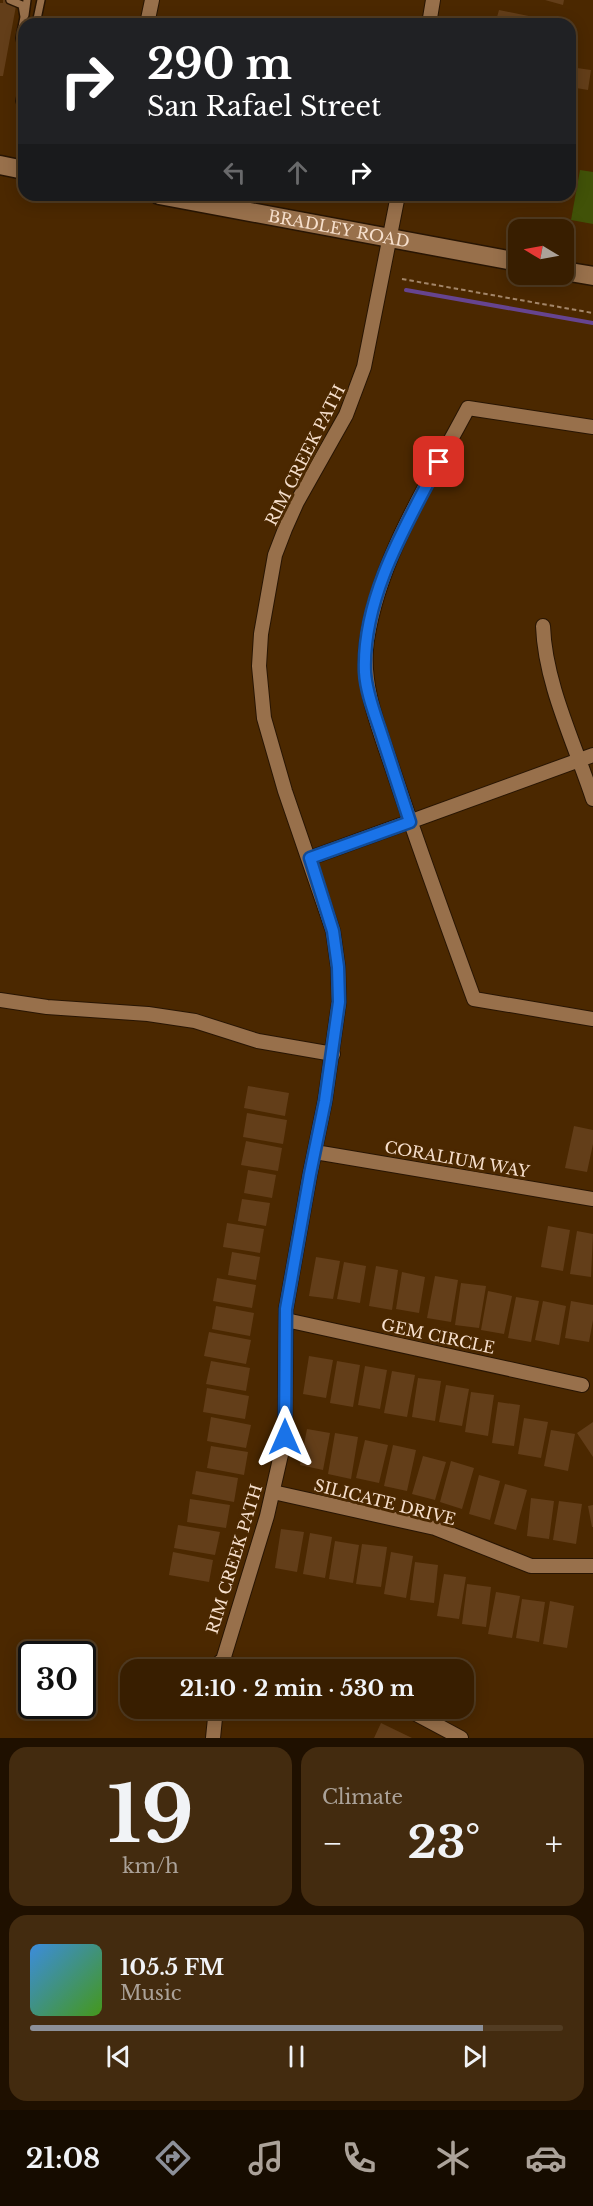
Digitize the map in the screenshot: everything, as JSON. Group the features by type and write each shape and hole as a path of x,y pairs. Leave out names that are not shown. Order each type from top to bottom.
{"street":[{"path":"148,18 152,0"},
{"path":"430,18 434,0"},
{"path":"0,165 18,169"},
{"name":"BRADLEY ROAD","path":"191,201 508,260"},
{"name":"RIM CREEK PATH","path":"222,1659 267,1516 285,1437 286,1320 290,1286 333,1054 339,1002 333,931 310,858 285,791 264,717 259,666 263,612 275,555 285,529 297,502 346,415 364,367 397,201"},
{"path":"574,273 593,276"},
{"path":"593,427 468,408 410,516 379,586 367,641 365,674 410,822 474,999 593,1019"},
{"path":"543,626 549,674 587,758 593,799"},
{"path":"310,858 587,758"},
{"path":"0,1000 47,1007 148,1014 195,1021 258,1041 333,1054"},
{"name":"CORALIUM WAY","path":"315,1152 593,1199"},
{"name":"GEM CIRCLE","path":"286,1320 582,1385"},
{"name":"SILICATE DRIVE","path":"273,1492 435,1528 531,1566 593,1566"},
{"path":"213,1738 215,1719"},
{"path":"426,1719 461,1738"}],"lane":[{"path":"10,0 21,3 24,17"},
{"path":"24,17 27,0"},
{"path":"37,18 41,0"}],"path":[{"path":"402,279 593,313"}],"green space":[{"path":"580,170 593,172 593,224 571,219"}],"building":[{"path":"3,0 14,0 13,5 16,6 3,76 0,76 0,3 3,3"},
{"path":"545,0 564,0 563,5"},
{"path":"499,10 538,18 497,18"},
{"path":"576,68 591,70 588,90 576,88"},
{"path":"248,1086 289,1093 285,1116 244,1108"},
{"path":"247,1113 287,1120 283,1144 243,1137"},
{"path":"574,1126 593,1130 593,1144 587,1172 565,1168"},
{"path":"246,1141 282,1148 278,1171 241,1165"},
{"path":"248,1170 276,1175 272,1198 244,1193"},
{"path":"242,1199 270,1203 266,1226 238,1221"},
{"path":"227,1223 264,1229 260,1253 223,1247"},
{"path":"548,1226 570,1230 563,1271 541,1267"},
{"path":"577,1231 593,1234 591,1277 570,1274"},
{"path":"232,1252 260,1257 256,1280 228,1275"},
{"path":"316,1257 340,1261 333,1299 309,1296"},
{"path":"344,1262 366,1266 360,1303 337,1299"},
{"path":"376,1266 398,1270 392,1310 369,1306"},
{"path":"402,1272 425,1277 419,1313 396,1309"},
{"path":"435,1276 458,1280 451,1322 427,1318"},
{"path":"217,1278 256,1285 252,1308 213,1301"},
{"path":"461,1283 486,1286 479,1328 455,1325"},
{"path":"488,1291 512,1296 504,1334 481,1330"},
{"path":"516,1297 539,1301 531,1342 508,1338"},
{"path":"543,1301 566,1306 559,1345 535,1340"},
{"path":"571,1301 593,1305 589,1342 565,1338"},
{"path":"216,1306 254,1313 250,1336 212,1329"},
{"path":"209,1332 251,1340 246,1364 204,1356"},
{"path":"309,1356 333,1360 326,1398 303,1394"},
{"path":"211,1361 250,1368 246,1391 206,1384"},
{"path":"337,1361 360,1365 353,1407 330,1403"},
{"path":"365,1366 387,1370 380,1409 358,1405"},
{"path":"392,1371 415,1375 407,1417 384,1413"},
{"path":"418,1378 441,1381 435,1421 412,1417"},
{"path":"446,1385 469,1389 462,1426 439,1422"},
{"path":"207,1388 249,1396 245,1419 203,1412"},
{"path":"471,1392 494,1395 488,1436 465,1432"},
{"path":"498,1402 520,1405 514,1446 492,1443"},
{"path":"211,1417 251,1425 246,1448 207,1441"},
{"path":"524,1418 548,1422 541,1458 518,1454"},
{"path":"593,1422 593,1457 577,1433"},
{"path":"307,1429 330,1433 323,1470 300,1465"},
{"path":"551,1430 575,1434 568,1471 544,1466"},
{"path":"335,1433 358,1437 351,1479 328,1474"},
{"path":"365,1440 388,1445 379,1483 356,1478"},
{"path":"393,1445 416,1450 407,1491 384,1486"},
{"path":"211,1446 248,1452 244,1475 207,1468"},
{"path":"423,1456 446,1462 435,1500 412,1494"},
{"path":"451,1461 474,1468 462,1509 440,1502"},
{"path":"196,1471 238,1478 234,1502 192,1494"},
{"path":"479,1475 500,1481 490,1520 469,1514"},
{"path":"505,1484 527,1490 516,1530 494,1524"},
{"path":"531,1498 554,1501 549,1539 527,1536"},
{"path":"190,1499 230,1505 226,1528 187,1522"},
{"path":"559,1501 582,1504 576,1544 553,1540"},
{"path":"593,1505 593,1527 592,1527 588,1506"},
{"path":"178,1525 220,1532 215,1555 174,1548"},
{"path":"281,1529 304,1532 297,1572 275,1568"},
{"path":"310,1533 332,1537 325,1578 303,1574"},
{"path":"335,1541 359,1545 353,1583 329,1579"},
{"path":"362,1544 387,1547 381,1587 356,1584"},
{"path":"173,1552 213,1560 209,1582 169,1575"},
{"path":"391,1552 413,1556 406,1598 384,1594"},
{"path":"415,1562 438,1565 434,1603 410,1600"},
{"path":"444,1574 466,1577 459,1619 437,1616"},
{"path":"467,1584 491,1587 486,1627 462,1624"},
{"path":"496,1592 520,1596 512,1638 488,1634"},
{"path":"522,1599 545,1602 539,1642 516,1638"},
{"path":"550,1601 574,1606 567,1648 543,1644"},
{"path":"381,1723 412,1738 374,1738"}],"waterway":[{"path":"406,290 593,323"}],"route":[{"path":"285,1437 286,1309 325,1101 339,1002 338,967 333,931 310,858 410,822 365,674 367,641 379,586 410,516 439,462"}]}
